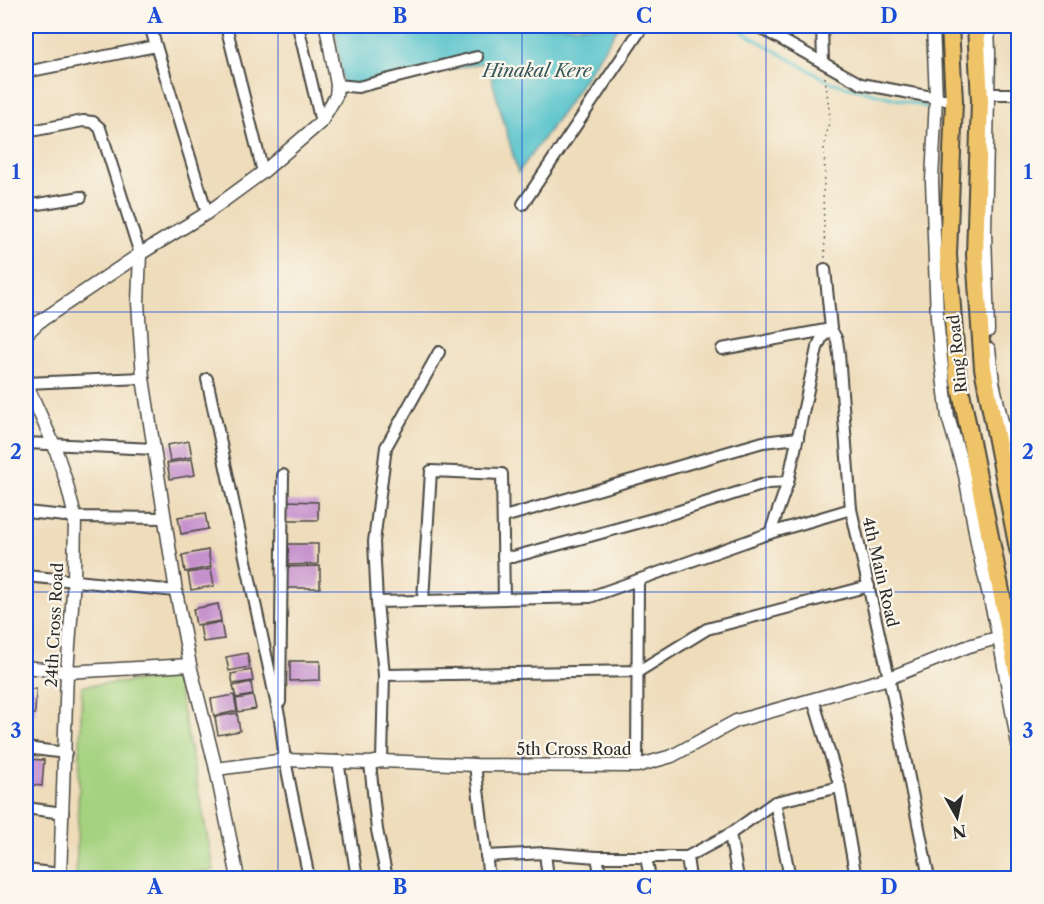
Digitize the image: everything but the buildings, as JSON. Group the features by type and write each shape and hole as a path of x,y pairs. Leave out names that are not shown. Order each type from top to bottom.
{"highway":[{"name":"Ring Road","path":"950,26 954,101 948,255 957,372 1018,676"},
{"name":"Ring Road","path":"976,26 983,133 975,255 983,368 1018,549"}],"street":[{"path":"150,26 207,213"},
{"path":"226,26 263,172"},
{"path":"298,26 321,122"},
{"path":"26,334 39,322 140,254 207,213 263,172 321,122 336,96 337,85 326,26"},
{"path":"523,204 643,26"},
{"path":"757,26 824,67 861,84 954,101"},
{"path":"822,26 824,67"},
{"path":"933,26 936,98 932,181 937,317 941,360 948,417 965,475 978,548 1009,635 1018,745"},
{"path":"988,26 988,94 983,133 988,344 993,382 1018,494"},
{"path":"26,72 156,46"},
{"path":"337,85 358,87 477,57"},
{"path":"988,94 1018,94"},
{"path":"26,132 83,121 93,122 100,128 105,137 140,254 138,302 143,378 176,591 190,665 216,769 238,879"},
{"path":"26,206 81,197"},
{"name":"4th Main Road","path":"825,269 831,328 837,340 839,354 851,509 889,678 929,879"},
{"path":"723,349 831,328"},
{"path":"770,533 788,482 817,348 822,337 831,328"},
{"path":"387,879 377,830 376,761 384,675 374,542 386,447 439,352"},
{"path":"26,383 143,378"},
{"path":"207,379 280,720 285,759 309,879"},
{"name":"24th Cross Road","path":"26,383 54,446 75,517 74,580 67,672 61,876"},
{"path":"504,517 763,442 798,438"},
{"path":"26,443 154,449"},
{"path":"423,600 431,471 502,474 504,599"},
{"path":"280,720 283,475"},
{"path":"503,556 513,557 667,515 768,483 788,482"},
{"path":"377,602 590,597 770,533 851,509"},
{"path":"26,512 75,517 165,518"},
{"path":"26,576 176,591"},
{"path":"637,766 638,580"},
{"path":"384,675 639,671 707,629 869,586"},
{"name":"5th Cross Road","path":"216,769 285,759 475,765 637,766 672,756 736,720 889,678 969,646 1009,635"},
{"path":"26,667 67,672 190,665"},
{"path":"813,699 840,787 856,879"},
{"path":"26,748 66,753"},
{"path":"338,762 357,879"},
{"path":"475,765 489,879"},
{"path":"486,856 545,854 687,857 730,834 774,802 840,787"},
{"path":"774,802 790,879"},
{"path":"26,808 63,813"},
{"path":"730,834 738,879"},
{"path":"545,854 548,879"},
{"path":"597,856 601,879"},
{"path":"646,857 650,879"},
{"path":"687,857 690,879"},
{"path":"26,870 61,876"}],"path":[{"path":"824,67 830,117 824,147 825,176 822,192 826,244 825,269"}],"green space":[{"path":"176,678 214,870 157,878 76,878 82,686"}],"water":[{"name":"Hinakal Kere","path":"335,26 619,26 566,107 518,173 487,62 343,90"}],"waterway":[{"path":"738,26 744,33 830,82 931,108"},
{"path":"1010,109 1018,110"}]}
